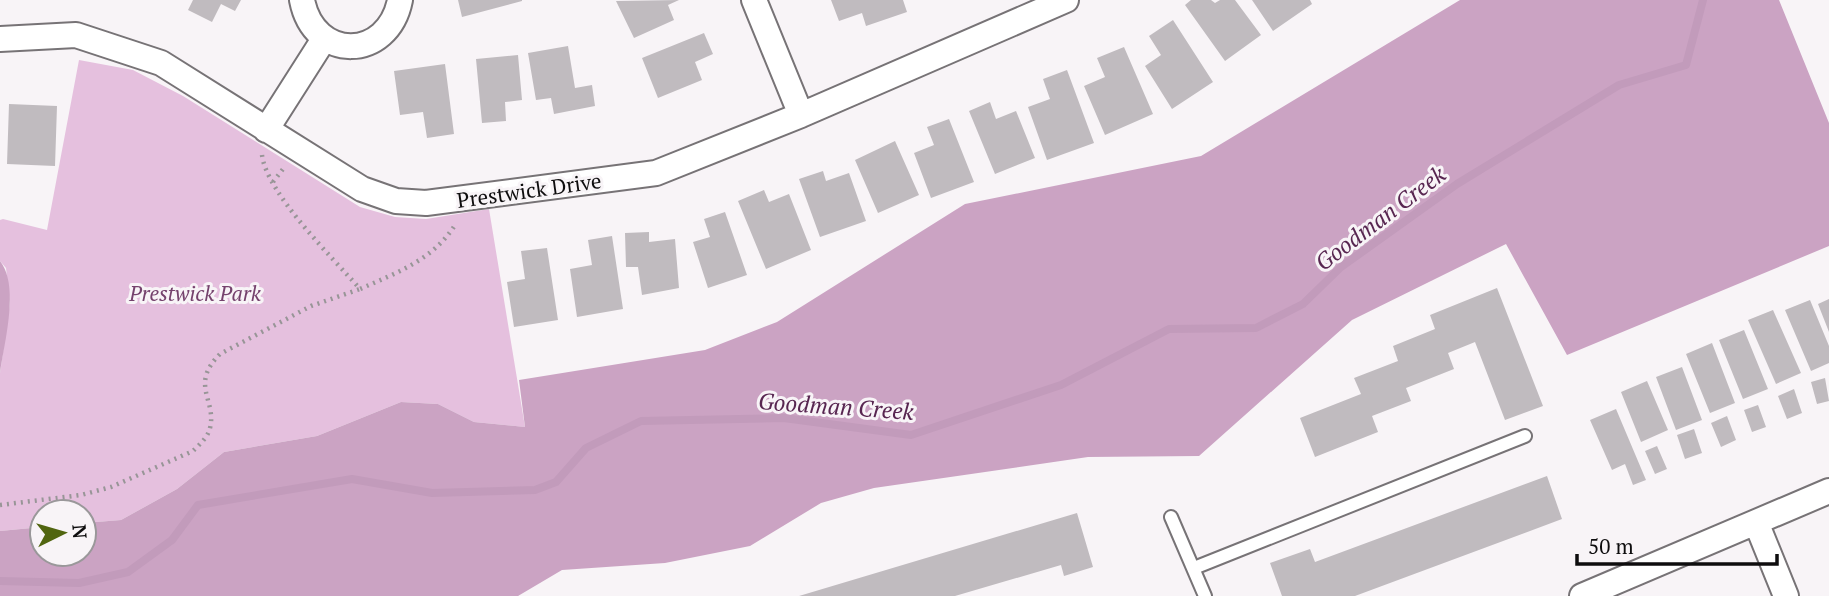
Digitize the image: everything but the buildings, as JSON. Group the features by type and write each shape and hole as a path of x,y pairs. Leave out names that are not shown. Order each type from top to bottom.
{"street":[{"path":"302,0 305,15 314,30 340,46 373,42 389,29 398,14 400,0"},
{"path":"754,0 800,115"},
{"name":"Prestwick Drive","path":"0,39 76,35 161,63 362,189 396,201 426,203 656,173 800,115 1066,0"},
{"path":"266,130 324,38"},
{"path":"1582,596 1829,492"},
{"path":"1756,522 1786,596"}],"lane":[{"path":"1194,568 1525,436"},
{"path":"1171,517 1205,596"}],"path":[{"path":"266,130 262,153 264,167 284,200 360,289"},
{"path":"273,182 286,165"},
{"path":"0,505 81,495 111,487 193,451 210,428 205,392 210,363 220,354 312,306 414,266 436,248 455,227 461,200"}],"green space":[{"name":"Prestwick Park","path":"79,60 133,70 183,96 360,207 395,217 426,219 489,209 525,427 474,422 438,404 401,402 317,436 224,452 177,489 121,520 98,522 98,498 28,498 28,528 0,531 0,373 10,303 6,268 0,261 0,220 47,230"}],"shaded area":[{"path":"1460,0 1779,0 1829,123 1829,246 1567,355 1506,244 1352,320 1199,456 1088,457 874,488 821,503 750,546 665,563 562,570 518,596 0,596 0,531 28,528 28,568 98,568 98,522 121,520 177,489 224,452 317,436 401,402 438,404 474,422 525,427 519,380 705,350 777,322 965,204 1201,156"},
{"path":"0,261 6,272 10,300 0,373"}],"waterway":[{"name":"Goodman Creek","path":"0,581 79,583 128,572 172,540 198,505 352,479 432,493 535,490 556,482 586,448 641,421 784,418 911,435 1061,385 1169,329 1256,328 1303,304 1341,267 1457,184 1619,85 1686,65 1703,0"}]}
